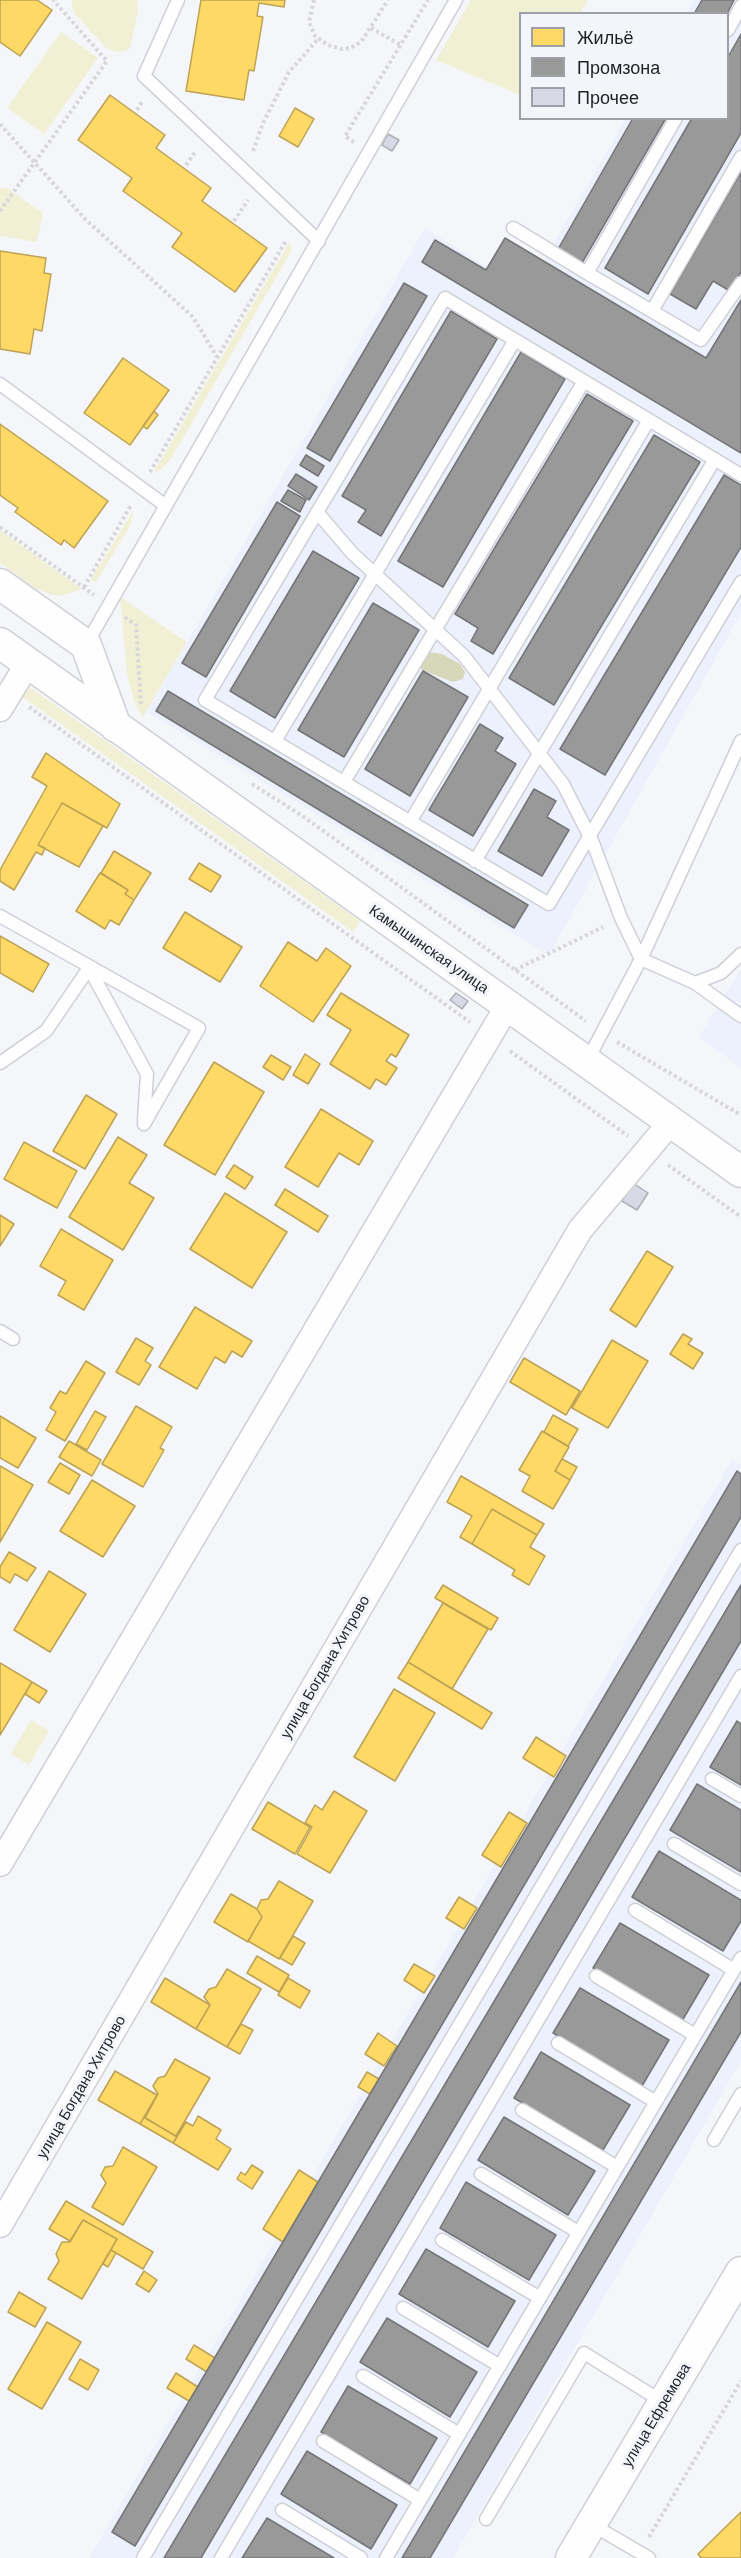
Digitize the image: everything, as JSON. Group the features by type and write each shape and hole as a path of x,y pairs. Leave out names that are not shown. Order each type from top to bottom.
{"street":[{"path":"0,584 86,645 129,721"},
{"path":"5,701 9,653"},
{"name":"Камышинская улица","path":"9,653 129,721 508,1005 741,1172"},
{"path":"0,1864 508,1005"},
{"name":"улица Богдана Хитрово","path":"0,2225 580,1230 671,1122"},
{"name":"улица Ефремова","path":"571,2558 741,2272"}],"lane":[{"path":"178,0 144,76 319,241"},
{"path":"86,645 456,0"},
{"path":"729,28 741,6"},
{"path":"587,273 675,120"},
{"path":"652,310 741,157"},
{"path":"513,228 701,340 741,283"},
{"path":"741,475 445,298 205,700 549,904 741,582"},
{"path":"275,741 515,340"},
{"path":"344,782 584,381"},
{"path":"0,384 166,506"},
{"path":"410,822 650,420"},
{"path":"475,861 715,459"},
{"path":"317,512 352,553 464,656 563,784 589,836 621,918 641,959 695,983 741,1016"},
{"path":"587,1061 641,959 741,741"},
{"path":"0,916 89,968 200,1028 144,1124 147,1074 89,968"},
{"path":"695,983 721,973 741,954"},
{"path":"0,1063 46,1031 89,968"},
{"path":"0,1331 13,1339"},
{"path":"143,2558 741,1550"},
{"path":"221,2558 741,1676"},
{"path":"712,1779 741,1796"},
{"path":"674,1844 741,1884"},
{"path":"635,1910 734,1970"},
{"path":"386,2558 741,1958"},
{"path":"596,1976 695,2035"},
{"path":"558,2043 656,2102"},
{"path":"714,2140 741,2094"},
{"path":"522,2110 617,2167"},
{"path":"481,2174 578,2232"},
{"path":"441,2240 540,2298"},
{"path":"403,2308 500,2366"},
{"path":"486,2519 584,2353 664,2403"},
{"path":"363,2376 459,2434"},
{"path":"323,2441 420,2500"},
{"path":"282,2510 361,2558"},
{"path":"591,2524 645,2555"}],"path":[{"path":"0,211 107,61 54,0"},
{"path":"314,0 309,13 309,22 318,39 334,48 350,48 361,42 388,0"},
{"path":"369,152 345,136 429,0"},
{"path":"371,28 400,45"},
{"path":"241,167 252,154 263,123 289,72 318,39"},
{"path":"0,124 85,219 193,317 217,357"},
{"path":"84,588 140,488 286,241"},
{"path":"0,527 136,625 129,721"},
{"path":"5,701 490,1036 741,1217"},
{"path":"247,781 304,818 602,1033 741,1115"},
{"path":"515,970 621,918"},
{"path":"645,2555 741,2381"}],"shaded area":[{"path":"695,0 741,0 741,421 527,288 625,120 729,120 729,12 688,12"},
{"path":"425,228 741,426 741,613 549,955 147,712"},
{"path":"741,968 741,1068 699,1037"},
{"path":"732,1460 741,1465 741,2061 453,2558 89,2558"}],"green space":[{"path":"72,0 137,0 138,11 130,48 117,52 106,48 76,15 72,8"},
{"path":"471,0 588,0 581,12 519,12 519,95 436,60"},
{"path":"61,32 98,58 44,134 7,108"},
{"path":"0,188 7,188 43,213 37,242 0,236"},
{"path":"289,243 292,248 290,253 172,457 162,469 153,473"},
{"path":"133,511 131,524 96,582 91,579"},
{"path":"0,530 82,589 61,596 49,594 35,588 0,563"},
{"path":"120,597 187,642 143,717 135,705 127,674"},
{"path":"429,652 442,654 460,664 465,672 463,679 453,682 422,670 420,664"},
{"path":"31,688 360,921 353,932 20,695"},
{"path":"31,1720 49,1731 29,1765 11,1754"}],"building: Жильё":[{"path":"0,0 37,0 52,10 20,56 0,42"},
{"path":"201,0 285,0 284,7 259,3 257,16 263,17 254,71 249,70 244,100 186,91"},
{"path":"110,95 165,135 156,148 211,188 202,201 267,248 235,292 172,247 182,233 123,191 132,178 78,140"},
{"path":"295,108 314,119 298,147 279,136"},
{"path":"0,251 46,258 44,273 51,274 42,331 34,329 30,354 0,349"},
{"path":"123,358 169,390 130,445 84,413"},
{"path":"154,411 158,415 147,429 143,426"},
{"path":"0,424 108,501 74,548 64,540 61,545 15,512 18,508 0,495"},
{"path":"46,753 120,804 107,828 62,803 38,845 45,848 42,855 36,852 14,890 0,881 0,870 47,786 32,777"},
{"path":"62,803 103,826 79,867 38,845"},
{"path":"114,851 151,873 134,900 125,894 128,890 101,873"},
{"path":"199,863 221,876 211,892 189,879"},
{"path":"100,873 128,890 125,894 134,900 119,925 110,920 105,929 76,911"},
{"path":"185,912 242,947 220,982 163,948"},
{"path":"0,936 49,964 33,992 0,973"},
{"path":"288,942 317,961 326,948 351,966 313,1022 260,986"},
{"path":"341,993 409,1035 396,1057 391,1054 386,1061 397,1068 386,1085 376,1079 370,1089 330,1064 351,1030 327,1015"},
{"path":"305,1054 320,1064 308,1084 293,1075"},
{"path":"271,1055 291,1067 283,1080 263,1067"},
{"path":"214,1062 264,1092 215,1175 164,1145"},
{"path":"86,1095 117,1114 85,1169 53,1151"},
{"path":"321,1109 373,1141 359,1165 339,1153 318,1187 285,1167"},
{"path":"118,1137 147,1155 129,1183 154,1198 123,1250 69,1217"},
{"path":"24,1142 77,1171 57,1208 4,1179"},
{"path":"234,1165 253,1177 245,1189 226,1177"},
{"path":"285,1189 328,1216 318,1232 275,1205"},
{"path":"225,1193 287,1232 252,1288 190,1249"},
{"path":"0,1215 14,1224 0,1246"},
{"path":"61,1229 113,1260 84,1310 58,1295 66,1281 40,1266"},
{"path":"647,1251 673,1267 636,1327 610,1310"},
{"path":"195,1307 252,1341 242,1357 232,1351 225,1363 215,1357 197,1389 159,1367"},
{"path":"683,1334 692,1339 688,1344 703,1353 693,1369 670,1354"},
{"path":"136,1338 153,1348 145,1361 151,1365 139,1385 116,1372"},
{"path":"612,1340 648,1361 608,1428 572,1408"},
{"path":"524,1358 580,1391 566,1415 510,1382"},
{"path":"86,1361 105,1373 65,1441 46,1430 56,1412 50,1408 60,1391 66,1394"},
{"path":"136,1406 172,1427 160,1448 164,1450 143,1487 102,1464"},
{"path":"95,1411 106,1417 87,1450 76,1444"},
{"path":"553,1415 578,1429 568,1446 544,1432"},
{"path":"0,1416 36,1438 18,1468 0,1458"},
{"path":"542,1431 569,1447 555,1471 570,1480 553,1509 522,1491 530,1476 519,1470"},
{"path":"69,1441 101,1460 92,1476 59,1457"},
{"path":"562,1459 577,1467 570,1480 555,1471"},
{"path":"60,1463 80,1475 69,1494 48,1482"},
{"path":"0,1466 33,1485 0,1542"},
{"path":"461,1476 544,1524 537,1535 492,1509 472,1544 460,1537 472,1516 447,1502"},
{"path":"92,1480 135,1506 103,1557 60,1531"},
{"path":"492,1509 537,1535 530,1547 545,1556 529,1585 512,1575 515,1570 472,1544"},
{"path":"9,1552 36,1568 27,1581 15,1574 10,1583 0,1577 0,1567"},
{"path":"49,1571 86,1594 50,1652 14,1630"},
{"path":"443,1585 498,1618 491,1630 435,1598"},
{"path":"443,1603 488,1629 452,1689 408,1662"},
{"path":"408,1662 492,1713 482,1729 398,1678"},
{"path":"0,1663 32,1682 0,1735"},
{"path":"32,1682 47,1691 39,1703 25,1694"},
{"path":"394,1689 435,1713 395,1781 354,1757"},
{"path":"536,1737 566,1756 554,1777 523,1758"},
{"path":"334,1791 367,1811 330,1873 297,1854 312,1827 305,1823 315,1805 322,1810"},
{"path":"268,1802 310,1827 295,1854 252,1829"},
{"path":"509,1812 527,1823 501,1867 482,1855"},
{"path":"279,1881 313,1901 279,1959 248,1941 262,1917 257,1909 261,1900 268,1899"},
{"path":"231,1894 257,1909 262,1917 248,1942 214,1922"},
{"path":"459,1897 477,1908 464,1929 446,1918"},
{"path":"293,1936 305,1943 292,1965 280,1958"},
{"path":"257,1956 289,1975 279,1992 247,1973"},
{"path":"414,1964 435,1976 424,1993 404,1980"},
{"path":"227,1969 261,1989 227,2047 196,2029 210,2005 204,1997 209,1989 216,1987"},
{"path":"165,1978 210,2005 196,2029 151,2002"},
{"path":"288,1978 310,1991 300,2008 278,1995"},
{"path":"241,2024 253,2030 240,2054 227,2047"},
{"path":"378,2033 397,2046 384,2066 365,2054"},
{"path":"175,2059 210,2078 176,2136 145,2118 158,2094 153,2086 158,2078 165,2076"},
{"path":"115,2071 157,2095 140,2124 98,2100"},
{"path":"367,2072 379,2079 370,2094 358,2087"},
{"path":"198,2116 221,2130 216,2139 231,2149 218,2170 173,2143 186,2122 193,2126"},
{"path":"144,2117 177,2137 173,2143 140,2124"},
{"path":"123,2147 157,2167 123,2225 92,2207 106,2183 101,2175 105,2167 113,2166"},
{"path":"252,2165 263,2172 252,2189 237,2179 241,2172 245,2175"},
{"path":"299,2170 318,2182 283,2242 263,2229"},
{"path":"66,2201 153,2252 143,2269 111,2250 117,2239 83,2220 70,2241 49,2229"},
{"path":"83,2220 117,2239 82,2299 48,2279 59,2261 56,2254 62,2242 70,2242"},
{"path":"111,2250 116,2253 108,2267 103,2264"},
{"path":"144,2271 157,2280 149,2292 136,2284"},
{"path":"19,2292 46,2308 35,2327 8,2312"},
{"path":"47,2322 81,2342 42,2409 8,2389"},
{"path":"194,2345 215,2358 207,2372 186,2359"},
{"path":"80,2359 99,2370 88,2390 69,2379"},
{"path":"176,2373 198,2387 189,2401 167,2388"},
{"path":"741,2512 741,2558 701,2558 698,2554"}],"building: Промзона":[{"path":"702,0 734,0 728,12 695,12"},
{"path":"741,34 741,133 648,294 605,268 691,120 729,120 729,55"},
{"path":"632,120 665,120 582,263 558,249"},
{"path":"741,172 741,272 730,291 713,281 696,309 670,294"},
{"path":"505,238 706,358 741,300 741,453 422,262 435,240 486,270"},
{"path":"404,283 427,296 330,461 307,448"},
{"path":"451,311 497,339 381,536 358,522 366,510 342,496"},
{"path":"521,352 565,379 443,587 398,561"},
{"path":"587,394 633,421 493,654 471,641 478,628 455,614"},
{"path":"654,435 700,462 554,705 509,678"},
{"path":"306,455 324,466 318,476 300,465"},
{"path":"296,474 317,487 309,500 288,486"},
{"path":"724,475 741,485 741,547 605,775 560,749"},
{"path":"288,490 306,500 300,512 281,501"},
{"path":"277,502 300,516 206,677 182,663"},
{"path":"313,551 359,578 275,718 230,691"},
{"path":"373,603 419,630 344,757 298,730"},
{"path":"423,671 468,697 410,796 365,769"},
{"path":"168,691 528,905 514,928 156,711"},
{"path":"480,724 503,738 495,751 516,764 473,836 429,810"},
{"path":"534,789 556,801 547,817 569,830 542,876 498,851"},
{"path":"737,1471 741,1474 741,1517 135,2546 112,2532"},
{"path":"741,1585 741,1641 201,2558 164,2558"},
{"path":"737,1721 741,1724 741,1785 710,1767"},
{"path":"697,1784 741,1810 741,1872 670,1830"},
{"path":"659,1851 741,1900 741,1921 723,1951 632,1897"},
{"path":"620,1923 709,1975 682,2021 593,1968"},
{"path":"741,1982 741,2032 430,2558 402,2558"},
{"path":"580,1988 669,2040 642,2086 553,2033"},
{"path":"541,2052 630,2105 603,2150 514,2098"},
{"path":"504,2117 595,2171 568,2215 478,2160"},
{"path":"466,2182 556,2235 529,2280 440,2228"},
{"path":"426,2249 515,2301 488,2347 399,2294"},
{"path":"387,2318 477,2372 450,2417 360,2362"},
{"path":"348,2386 437,2438 410,2484 321,2432"},
{"path":"307,2451 397,2505 371,2549 281,2494"},
{"path":"267,2518 334,2558 242,2558"}],"building: Прочее":[{"path":"388,134 399,140 392,151 382,145"},
{"path":"456,993 468,1001 462,1009 450,1000"},
{"path":"633,1183 648,1193 637,1210 622,1201"}]}
